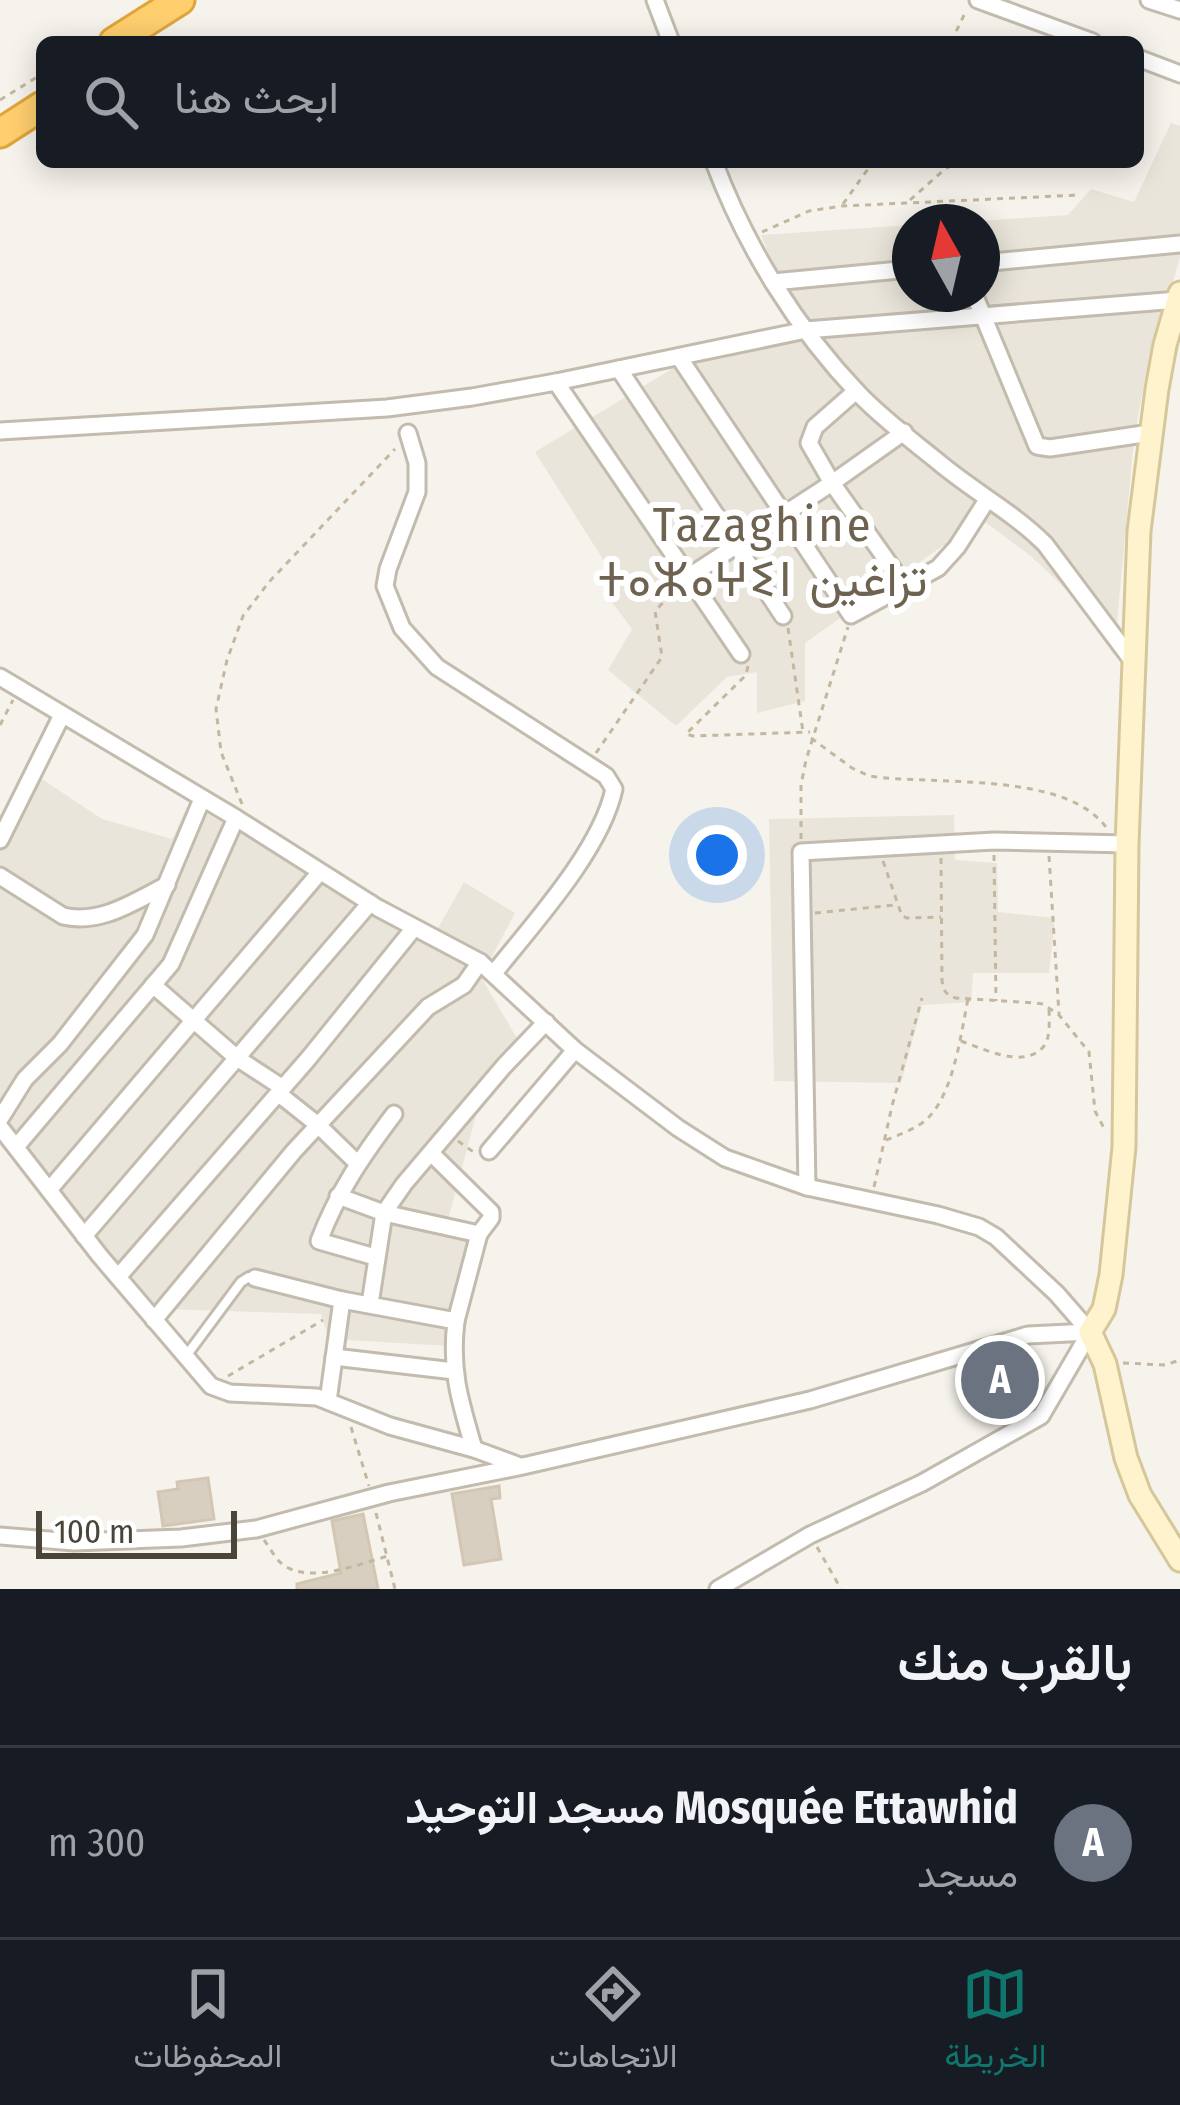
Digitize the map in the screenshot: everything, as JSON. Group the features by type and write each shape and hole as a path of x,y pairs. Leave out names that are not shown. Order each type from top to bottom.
{"highway":[{"path":"123,36 180,0"},
{"path":"151,36 207,0"},
{"path":"0,115 36,92"},
{"path":"0,133 36,110"}],"street":[{"path":"655,0 669,36"},
{"path":"974,0 1076,36"},
{"path":"1149,0 1180,10"},
{"path":"1144,60 1180,74"},
{"path":"716,168 773,282 856,391 987,500 1028,527 1134,663"},
{"path":"1000,260 1180,244"},
{"path":"773,282 892,271"},
{"path":"0,431 387,408 472,398 806,330 1179,296 1150,433 1139,531 1121,844 1124,1147 1104,1309 1041,1416 922,1483 810,1535 718,1589"},
{"path":"982,312 1037,446 1150,433"},
{"path":"679,356 851,615 938,568 987,500"},
{"path":"620,369 783,616"},
{"path":"556,382 741,654"},
{"path":"856,391 815,427 809,443 905,586"},
{"path":"688,577 904,432"},
{"path":"408,433 417,463 417,491 386,586 402,628 437,667 612,782 613,798 582,856 494,973"},
{"path":"0,677 370,903 479,962 575,1050 725,1158 807,1187 979,1227 996,1237 1090,1332 1105,1364 1126,1458 1140,1496 1180,1560"},
{"path":"0,840 62,715"},
{"path":"202,799 145,935 60,1044 33,1069 0,1123 84,1236 212,1386 230,1393 304,1395 328,1401 390,1426 523,1466"},
{"path":"16,1147 180,948 236,818"},
{"path":"807,1187 801,852 994,842 1121,844"},
{"path":"49,1190 320,872"},
{"path":"0,876 74,919 103,915 167,885"},
{"path":"84,1236 370,903"},
{"path":"118,1277 281,1091 414,928"},
{"path":"154,1320 318,1125 428,1007 464,985 479,962"},
{"path":"153,985 281,1091 357,1163"},
{"path":"370,1304 384,1213 545,1022"},
{"path":"489,1150 575,1050"},
{"path":"375,1257 320,1243 338,1196 394,1114"},
{"path":"430,1153 491,1211 479,1234 452,1350 474,1449"},
{"path":"338,1196 384,1213 479,1234"},
{"path":"255,1278 342,1305 370,1304 456,1321"},
{"path":"328,1401 342,1305"},
{"path":"0,1537 74,1542 181,1538 256,1529 389,1493 810,1400 1028,1335 1090,1332"},
{"path":"334,1357 454,1371"}],"lane":[{"path":"185,1358 241,1282 255,1278"}],"path":[{"path":"956,36 974,0"},
{"path":"0,100 36,78"},
{"path":"842,206 870,168"},
{"path":"908,202 947,168"},
{"path":"749,238 809,211 842,206 1080,195"},
{"path":"251,828 221,752 216,710 243,616 408,433"},
{"path":"588,764 658,666 663,650 655,611 688,577"},
{"path":"801,852 801,785 851,615"},
{"path":"783,616 791,639 803,733"},
{"path":"741,654 748,667 746,675 686,734 803,733 869,776 1002,785 1056,794 1097,816 1121,844"},
{"path":"0,725 19,689"},
{"path":"994,842 997,1000"},
{"path":"1048,842 1059,1015"},
{"path":"941,844 942,986 948,996 1035,1003 1059,1015 1090,1052 1095,1111 1106,1132 1124,1147"},
{"path":"878,848 899,912 908,918 941,917"},
{"path":"802,914 897,905"},
{"path":"871,1201 922,998"},
{"path":"884,1141 916,1127 934,1111 960,1041 968,999"},
{"path":"960,1041 1006,1056 1030,1054 1048,1040 1049,1007"},
{"path":"447,1133 472,1152 489,1150"},
{"path":"212,1386 342,1305"},
{"path":"1105,1364 1165,1365 1180,1360"},
{"path":"256,1529 286,1567 304,1573 388,1556"},
{"path":"810,1535 841,1589"}],"shaded area":[{"path":"1171,123 1180,126 1180,257 1145,378 1134,439 1114,655 1074,597 1032,557 981,519 805,643 805,701 757,713 757,672 727,677 676,726 608,670 632,629 608,597 616,580 535,452 680,364 802,321 761,235 892,226 892,312 1000,312 1000,220 1068,215 1091,189 1134,202"},
{"path":"33,773 102,819 172,839 189,803 429,944 464,882 515,913 481,977 521,1045 480,1100 448,1220 471,1235 450,1346 329,1339 321,1314 162,1309 126,1282 0,1126 0,815"},
{"path":"954,815 955,860 997,863 998,912 1055,918 1049,973 973,973 971,1002 922,1005 901,1083 774,1081 769,819"}],"building":[{"path":"1029,1355 1032,1396 971,1401 968,1365"},
{"path":"208,1478 214,1519 163,1526 158,1492 178,1489 177,1482"},
{"path":"499,1486 500,1498 491,1499 501,1559 464,1565 452,1494"},
{"path":"363,1514 378,1589 297,1589 297,1584 341,1573 332,1521"}],"place":[{"name":"Mosquée Ettawhid مسجد التوحيد","path":"1000,1380"}],"district":[{"name":"Tazaghine ⵜⴰⵣⴰⵖⵉⵏ تزاغين","path":"763,552"}]}
